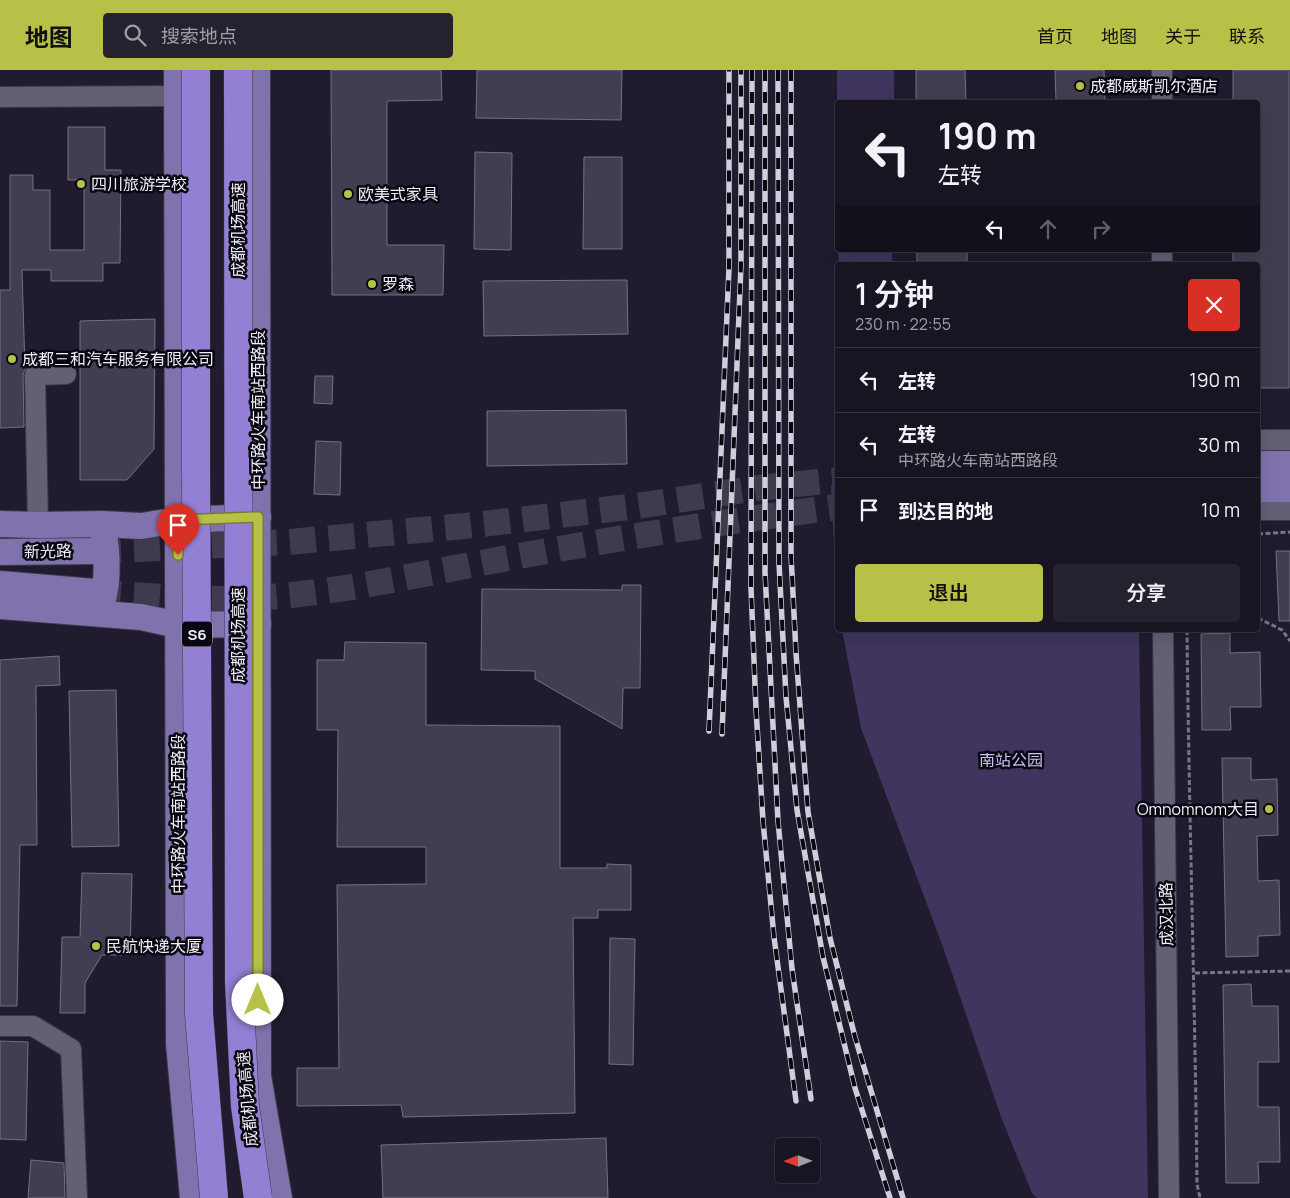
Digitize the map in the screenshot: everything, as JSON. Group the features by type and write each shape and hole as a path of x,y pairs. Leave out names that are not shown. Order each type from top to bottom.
{"highway":[{"name":"S6","path":"196,70 199,1014 214,1198"},
{"name":"成都机场高速","path":"238,70 238,981 245,1106 258,1198"}],"main road":[{"name":"中环路火车南站西路段","path":"177,70 179,1044 193,1198"},
{"name":"中环路火车南站西路段","path":"258,70 258,1076 279,1198"},
{"path":"1260,464 1290,464"},
{"path":"1260,489 1290,489"},
{"path":"0,524 141,526 178,520 258,517"},
{"path":"0,606 104,602 106,542 102,524"},
{"name":"新光路","path":"0,552 95,550"},
{"path":"0,584 96,603 141,617 178,625 258,624"}],"street":[{"path":"1162,70 1162,100"},
{"path":"0,97 178,96"},
{"path":"38,525 35,375 66,374"},
{"path":"1260,440 1290,440"},
{"path":"1260,510 1290,510"},
{"name":"成汉北路","path":"1163,632 1169,1198"},
{"path":"0,1026 33,1026 71,1049 77,1198"}],"path":[{"path":"1260,534 1290,532"},
{"path":"1260,619 1282,630 1290,641"},
{"path":"1187,632 1197,1184 1200,1198"},
{"path":"1194,972 1290,971"}],"green space":[{"path":"837,70 894,70 894,100 837,100"},
{"path":"838,252 892,252 892,262 839,262"},
{"path":"835,476 835,563 831,487"},
{"name":"南站公园","path":"842,632 1139,632 1148,1198 1037,1198 1032,1193 1001,1117 943,947 861,728"}],"building":[{"path":"331,70 441,70 442,100 387,101 387,245 444,245 443,295 332,295"},
{"path":"477,70 622,70 621,120 476,118"},
{"path":"916,70 965,70 966,100 916,100"},
{"name":"成都威斯凯尔酒店","path":"1055,70 1104,70 1105,100 1056,100"},
{"path":"1233,70 1289,70 1289,388 1260,388 1260,262 1233,262 1233,252 1260,252 1260,100 1233,100"},
{"path":"68,127 105,127 105,170 121,170 120,263 103,263 103,281 51,281 51,270 22,270 25,369 23,375 24,427 0,428 0,290 10,290 10,175 33,175 33,190 50,190 50,250 84,250 84,180 68,180"},
{"path":"475,152 512,153 511,250 474,249"},
{"path":"584,157 622,157 622,249 583,249"},
{"path":"917,252 967,252 967,262 917,262"},
{"path":"627,280 628,334 484,336 483,281"},
{"path":"155,319 154,449 127,480 80,480 80,321"},
{"path":"315,376 333,376 332,404 314,403"},
{"path":"626,410 627,464 487,466 487,411"},
{"path":"316,441 341,442 340,495 314,494"},
{"path":"1276,551 1290,551 1290,621 1279,621"},
{"path":"622,585 641,585 640,688 623,688 622,729 535,679 535,671 481,670 482,589 622,590"},
{"path":"1230,633 1230,653 1260,652 1261,707 1230,707 1231,730 1202,730 1201,634"},
{"path":"345,642 426,643 426,725 560,726 560,868 607,868 607,864 631,865 631,910 598,910 598,918 573,918 575,1113 403,1117 401,1105 297,1106 297,1068 339,1068 337,885 426,884 426,847 337,847 338,730 317,730 317,660 344,660"},
{"path":"59,656 60,685 36,686 37,845 20,845 17,1006 0,1006 0,660"},
{"path":"116,690 119,846 72,847 69,691"},
{"path":"1222,758 1251,758 1251,780 1277,779 1278,835 1257,836 1258,881 1279,880 1280,935 1258,936 1258,956 1226,957"},
{"name":"民航快递大厦","path":"82,873 132,874 130,955 102,955 85,983 85,1013 60,1013 62,937 80,937"},
{"path":"610,938 635,939 633,1065 609,1064"},
{"path":"1251,984 1252,1006 1278,1006 1279,1062 1258,1062 1258,1107 1279,1107 1280,1162 1258,1162 1259,1183 1226,1183 1223,985"},
{"path":"0,1041 28,1042 26,1140 0,1139"},
{"path":"606,1138 608,1198 383,1198 381,1145"},
{"path":"31,1160 64,1163 65,1198 28,1198"}],"tunnel":[{"path":"95,551 288,542 465,526 637,506 757,488 835,480"},
{"path":"95,592 204,599 299,594 359,586 631,537 835,507"}],"railway":[{"path":"709,731 729,268 729,70"},
{"path":"722,734 741,265 741,70"},
{"path":"752,70 751,588 756,709 763,821 774,937 796,1101"},
{"path":"765,70 765,573 778,821 792,969 811,1099"},
{"path":"778,70 779,563 786,697 797,810 823,957 855,1088 890,1198"},
{"path":"791,70 791,555 808,812 830,938 855,1037 903,1198"}],"place":[{"name":"成都威斯凯尔酒店","path":"1080,86"},
{"name":"四川旅游学校","path":"81,184"},
{"name":"欧美式家具","path":"348,194"},
{"name":"罗森","path":"372,284"},
{"name":"成都三和汽车服务有限公司","path":"12,359"},
{"name":"Omnomnom大目","path":"1269,809"},
{"name":"民航快递大厦","path":"96,946"}],"route":[{"path":"178,555 178,520 258,517 258,1000"}]}
